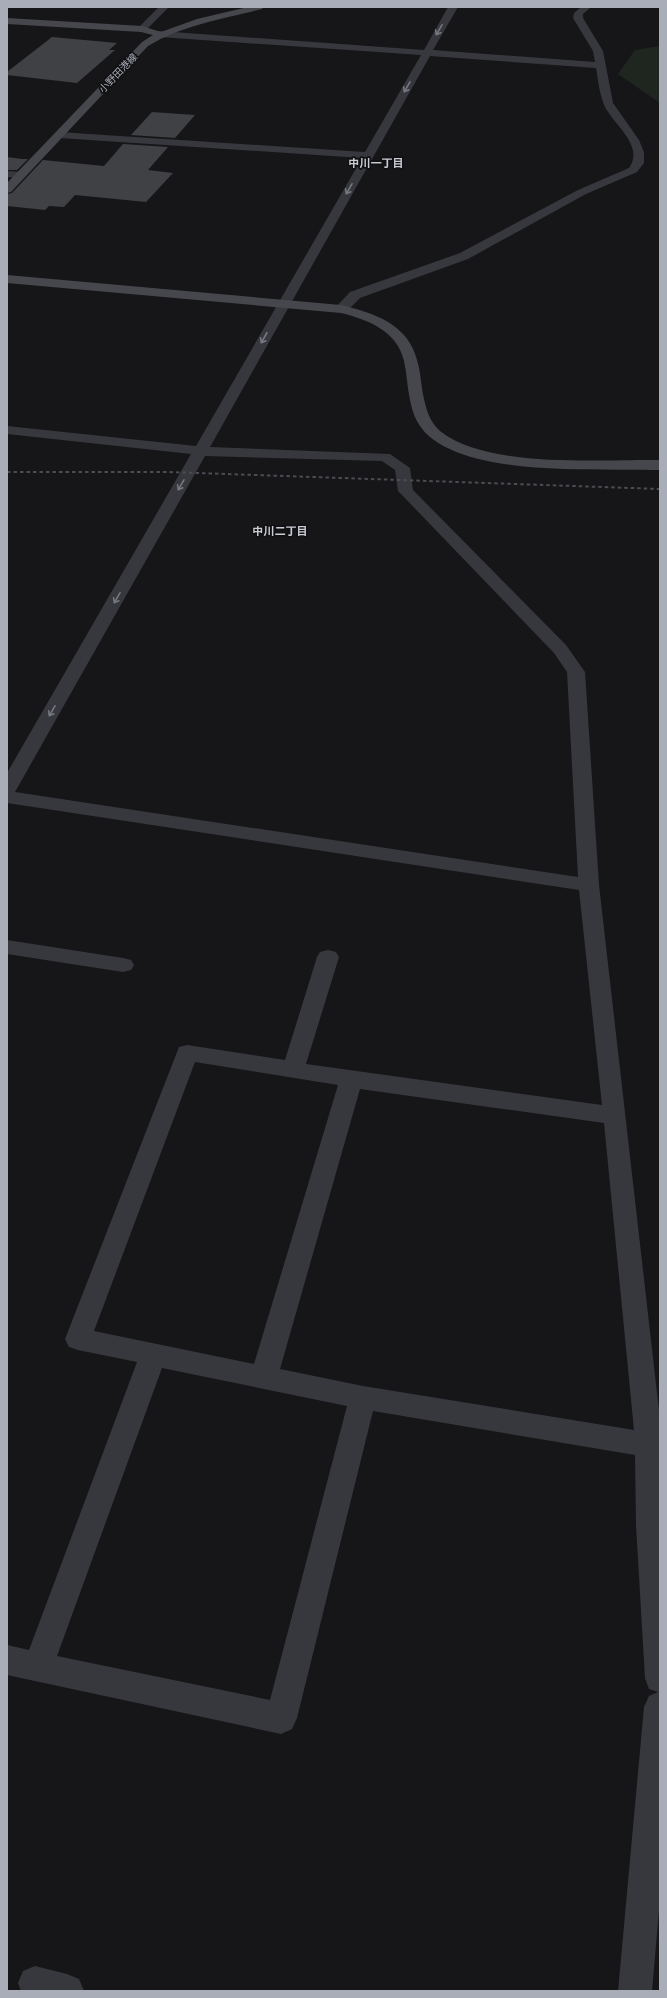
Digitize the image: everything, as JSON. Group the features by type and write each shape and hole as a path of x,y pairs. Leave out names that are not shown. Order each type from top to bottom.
{"street":[{"path":"142,29 164,7"},
{"name":"小野田港線","path":"7,190 145,44 159,34 259,7"},
{"path":"7,790 453,7"},
{"path":"341,309 355,295 464,256 582,192 633,170 638,163 639,152 634,140 608,103 598,52 578,18 579,13 586,7"},
{"path":"7,21 142,29 159,34 426,54 600,65"},
{"path":"59,134 368,155"},
{"path":"7,174 21,175"},
{"path":"7,279 341,309 364,315 390,327 398,336 407,350 420,417 431,430 447,442 472,453 504,458 550,462 660,465"},
{"path":"7,430 200,451 385,457 402,468 406,491 560,649 576,672 589,885 615,1116 649,1445 650,1525 660,1678"},
{"path":"7,797 589,885"},
{"path":"7,947 123,965"},
{"path":"293,1070 328,957"},
{"path":"615,1116 351,1079 187,1053 78,1339 363,1398 649,1445"},
{"path":"264,1377 351,1079"},
{"path":"38,1666 154,1354"},
{"path":"7,1660 281,1718 363,1398"},
{"path":"635,1991 660,1707"},
{"path":"35,1983 67,1991"}],"shaded area":[{"path":"660,46 660,103 618,74 635,50"}],"building":[{"path":"52,37 117,43 109,50 115,50 77,83 7,75 7,72"},
{"path":"152,112 195,115 175,138 131,135"},
{"path":"123,144 168,147 148,170 173,173 146,202 75,195 64,207 49,206 45,210 7,206 7,194 12,193 43,160 104,166"},
{"path":"7,157 28,159 17,170 7,170"}],"railway":[{"path":"7,472 168,472 660,489"}],"district":[{"name":"中川一丁目","path":"376,163"},
{"name":"中川二丁目","path":"280,531"}]}
